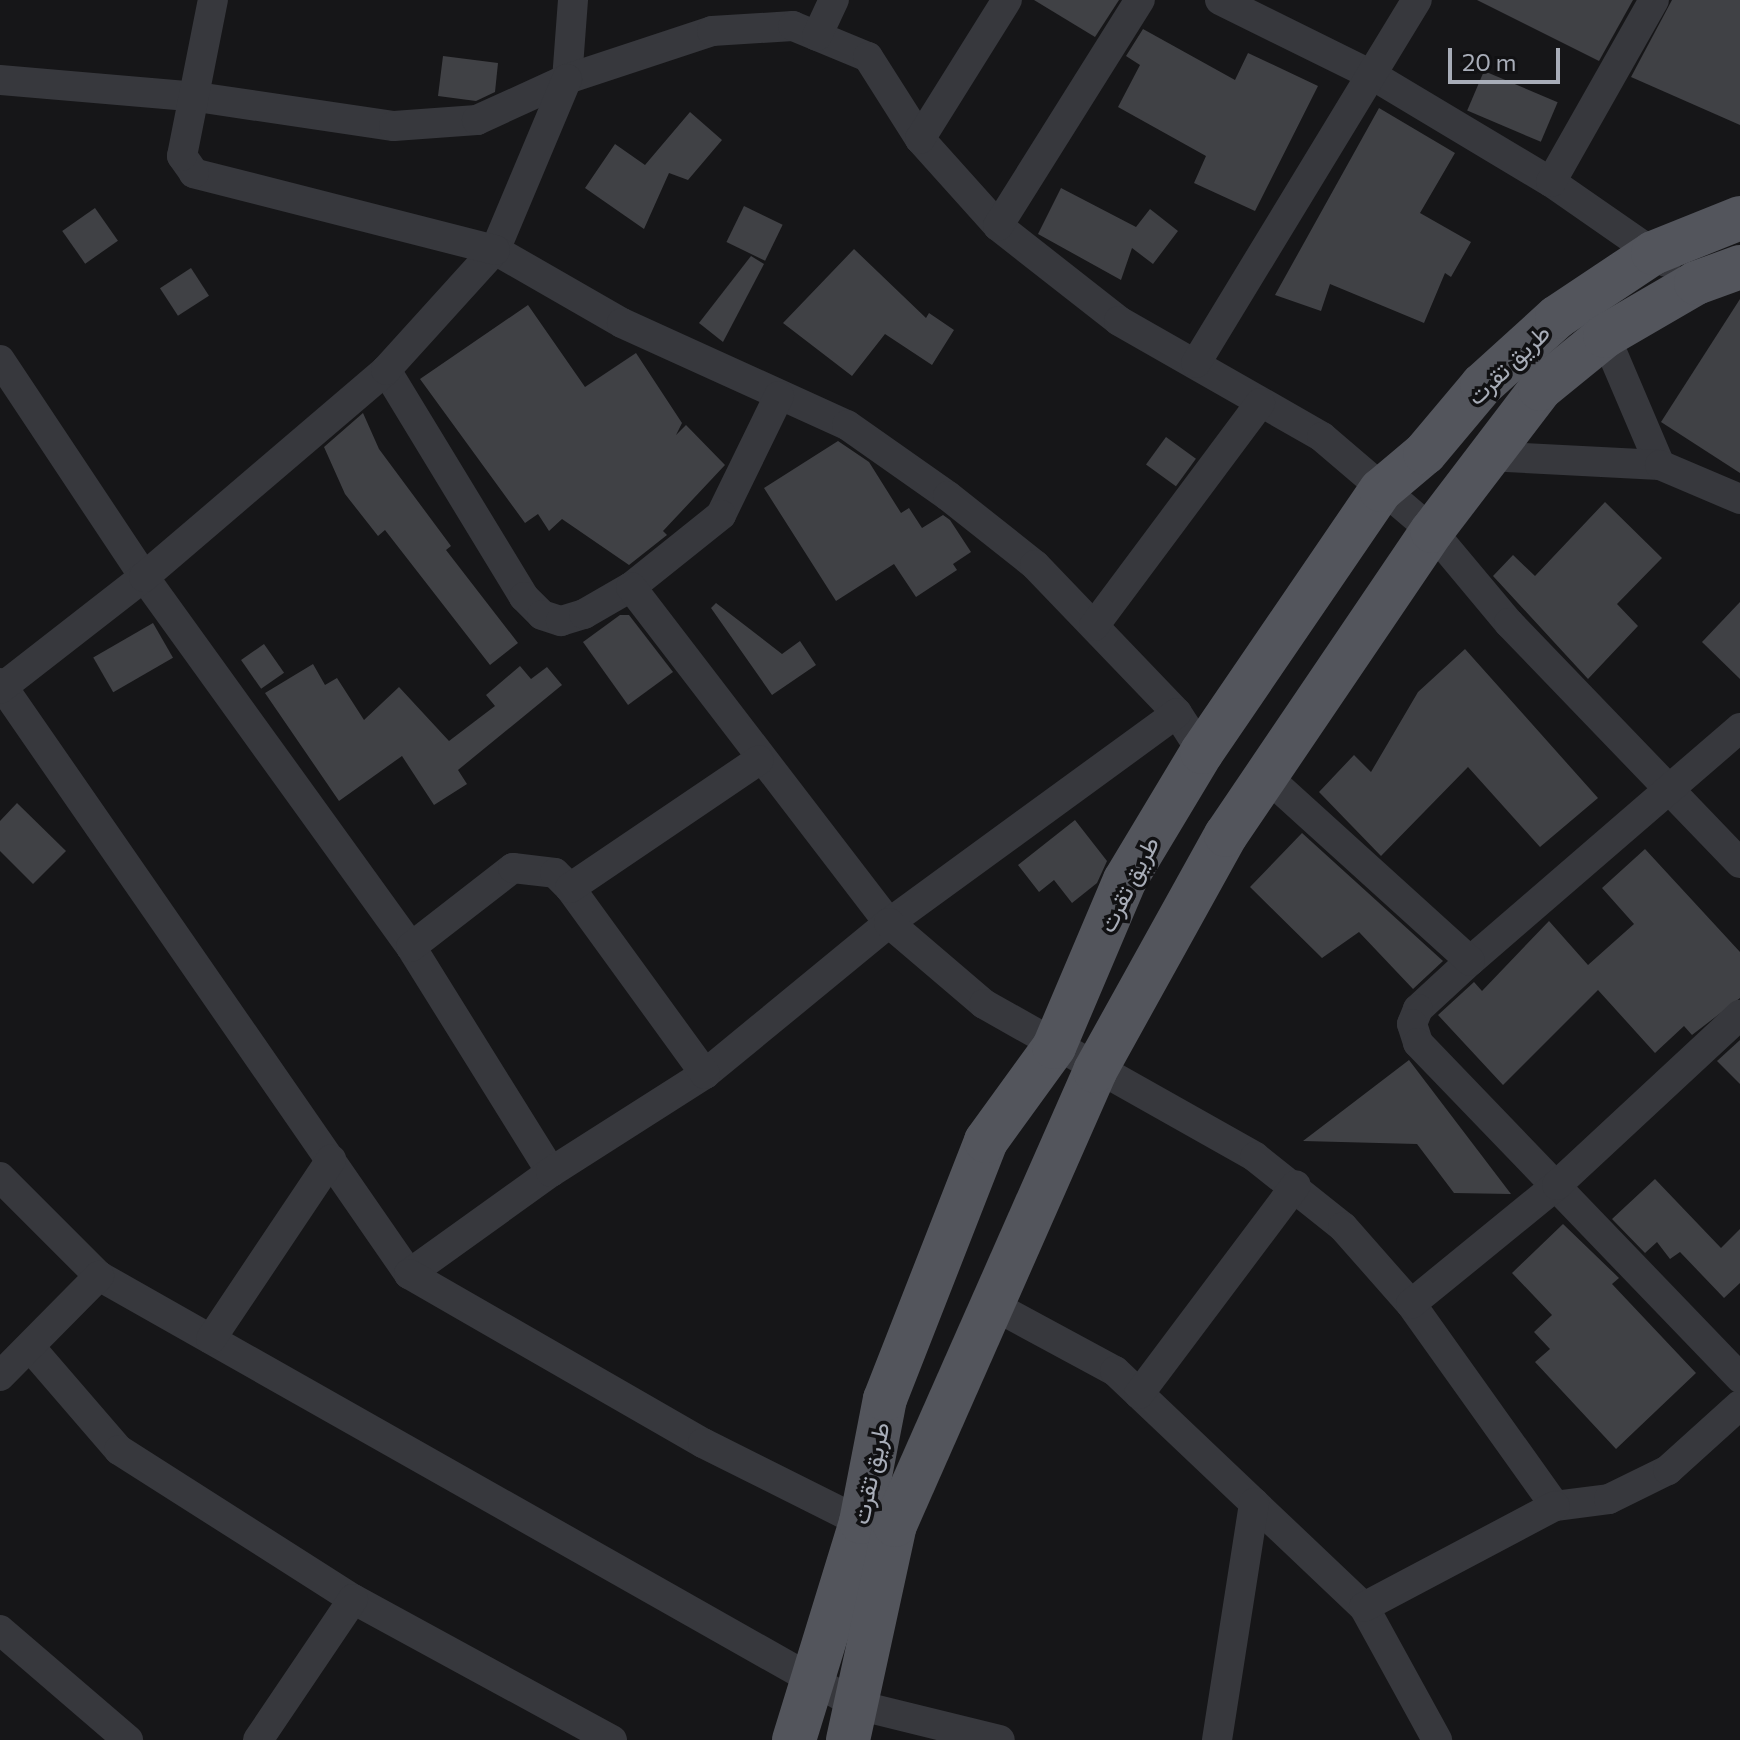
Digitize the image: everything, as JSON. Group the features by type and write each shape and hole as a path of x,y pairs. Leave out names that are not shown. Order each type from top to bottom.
{"main road":[{"name":"طريق تقرت","path":"794,1740 861,1522 885,1399 986,1141 1054,1047 1125,880 1202,752 1381,490 1557,317 1653,253 1740,218"},
{"name":"طريق تقرت","path":"852,1722 895,1525 989,1303 1095,1071 1264,774 1432,531 1540,389 1605,336 1696,283 1740,267"}],"street":[{"path":"213,0 197,97 182,156 194,173 495,250 622,323 847,425 948,496 1035,565 1177,713 1202,752"},
{"path":"573,0 567,79 495,250 386,370 144,577 1,686 409,1274 703,1443 861,1522"},
{"path":"817,36 834,0"},
{"path":"920,139 1007,0"},
{"path":"998,226 1140,0"},
{"path":"1220,0 1372,75 1551,182 1696,283"},
{"path":"1196,363 1417,0"},
{"path":"1551,182 1654,0"},
{"path":"0,80 197,97 394,126 477,120 567,79 712,31 793,26 868,57 920,139 998,226 1119,321 1322,437 1432,531 1509,623 1740,863"},
{"path":"1605,336 1660,465"},
{"path":"0,360 144,577 411,947 551,1172"},
{"path":"386,370 524,597 542,615 561,621 584,614 631,587 721,515 779,396"},
{"path":"1094,626 1260,403"},
{"path":"1487,456 1660,465 1740,499"},
{"path":"631,587 759,760 889,923 984,1004 1296,1185 1343,1227 1411,1304 1555,1506"},
{"path":"409,1274 551,1172 705,1074 889,923 1177,713"},
{"path":"1737,1368 1418,1043 1412,1024 1418,1009 1470,961 1666,786 1740,728"},
{"path":"570,888 759,760"},
{"path":"1264,774 1470,961"},
{"path":"411,947 513,868 555,873 570,888 705,1074"},
{"path":"1411,1304 1557,1185 1740,1015"},
{"path":"211,1339 331,1160"},
{"path":"0,1177 99,1276 814,1679 852,1722 1000,1740"},
{"path":"1139,1394 1296,1185"},
{"path":"0,1376 99,1276"},
{"path":"989,1303 1052,1333 1115,1371 1364,1607 1437,1740"},
{"path":"30,1347 119,1450 353,1599 612,1740"},
{"path":"1364,1607 1555,1506 1609,1499 1668,1470 1740,1405"},
{"path":"1217,1740 1254,1503"},
{"path":"258,1740 353,1599"},
{"path":"0,1630 128,1740"}],"building":[{"path":"1034,0 1119,0 1095,37"},
{"path":"1477,0 1633,0 1599,61"},
{"path":"1672,0 1740,0 1740,125 1631,77"},
{"path":"1143,29 1235,80 1248,53 1318,86 1255,211 1194,183 1206,156 1118,107 1140,65 1126,56"},
{"path":"443,56 498,63 495,92 476,101 438,96"},
{"path":"1484,71 1558,102 1541,142 1467,111"},
{"path":"1379,108 1455,153 1420,213 1471,242 1451,277 1445,273 1424,323 1330,284 1321,311 1275,295"},
{"path":"690,112 722,140 688,180 669,173 644,229 585,188 615,144 645,165"},
{"path":"1061,188 1136,227 1150,209 1178,231 1153,264 1132,248 1121,280 1038,234"},
{"path":"744,206 783,225 765,261 726,242"},
{"path":"95,208 118,241 85,264 62,231"},
{"path":"854,249 926,318 929,313 954,330 932,365 885,334 852,376 783,323"},
{"path":"751,256 764,264 723,342 699,323"},
{"path":"191,268 209,296 178,316 160,288"},
{"path":"1740,299 1740,473 1661,422"},
{"path":"528,305 585,387 636,353 682,423 676,435 686,425 725,465 663,531 667,535 629,565 562,519 549,531 538,514 525,523 420,379"},
{"path":"363,413 379,449 451,546 446,550 518,643 490,665 385,530 378,536 345,494 324,447"},
{"path":"1166,437 1196,459 1176,486 1146,465"},
{"path":"838,441 869,462 901,513 909,508 922,528 943,515 950,520 971,552 953,564 957,570 916,597 894,564 836,601 764,488"},
{"path":"1605,502 1662,558 1617,604 1638,626 1588,679 1493,576 1513,555 1535,576"},
{"path":"1740,602 1740,679 1702,642"},
{"path":"716,603 782,654 800,641 816,665 772,695 711,608"},
{"path":"620,615 629,615 673,672 628,705 583,642"},
{"path":"153,623 173,658 113,692 93,658"},
{"path":"264,644 284,673 261,689 241,660"},
{"path":"1465,649 1598,798 1540,847 1468,767 1381,856 1319,792 1354,755 1371,772 1418,692"},
{"path":"313,664 325,685 337,678 364,720 399,687 449,741 495,706 486,695 520,666 531,679 547,667 562,685 458,770 467,784 434,805 402,756 339,801 265,693"},
{"path":"17,803 66,851 33,884 0,851 0,821"},
{"path":"1075,820 1107,861 1097,883 1072,903 1054,880 1039,892 1018,865"},
{"path":"1302,833 1443,961 1413,989 1359,932 1322,958 1250,887"},
{"path":"1645,849 1740,952 1740,998 1692,1035 1684,1026 1655,1053 1598,990 1503,1085 1438,1015 1474,982 1482,991 1549,921 1588,965 1634,924 1602,888"},
{"path":"1740,1040 1740,1084 1717,1061"},
{"path":"1409,1060 1511,1194 1454,1193 1417,1144 1303,1141"},
{"path":"1655,1179 1721,1248 1740,1229 1740,1283 1724,1298 1680,1252 1670,1259 1657,1242 1645,1253 1612,1219"},
{"path":"1563,1224 1619,1278 1612,1284 1696,1373 1616,1449 1535,1362 1550,1349 1534,1332 1552,1315 1512,1273"}]}
